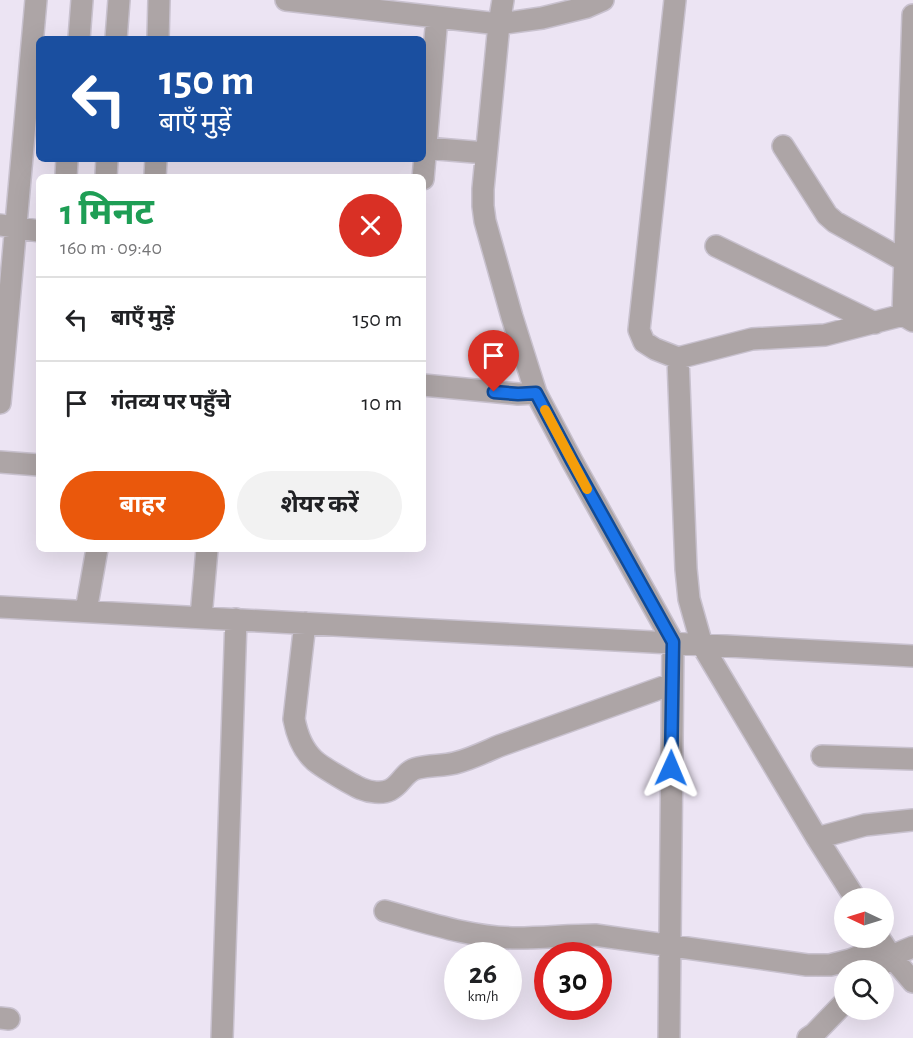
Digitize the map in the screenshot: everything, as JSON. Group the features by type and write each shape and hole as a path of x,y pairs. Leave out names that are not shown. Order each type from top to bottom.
{"street":[{"path":"0,403 8,226 36,0"},
{"path":"79,36 82,0"},
{"path":"116,36 119,0"},
{"path":"158,36 159,0"},
{"path":"286,0 499,24 542,18 587,7 603,0"},
{"path":"503,0 483,189 485,221 536,393 673,642 669,1038"},
{"path":"675,0 639,330 644,342 678,358 752,339 825,335 875,322 908,318 905,261 913,15"},
{"path":"437,17 426,148 486,153"},
{"path":"783,146 827,215 835,222 905,261"},
{"path":"8,226 36,231"},
{"path":"716,246 875,322"},
{"path":"678,358 686,569 689,599 702,645 849,888"},
{"path":"426,385 518,394 536,393"},
{"path":"0,462 36,464"},
{"path":"86,611 96,552"},
{"path":"201,617 207,552"},
{"path":"0,607 913,656"},
{"path":"222,1038 236,619"},
{"path":"305,623 294,719 297,735 315,762 362,789 374,792 389,791 409,771 454,763 672,684"},
{"path":"822,756 913,759"},
{"path":"817,838 865,825 913,820"},
{"path":"385,911 455,930 490,936 516,938 596,935 807,965 830,965 913,947"},
{"path":"882,952 913,982"},
{"path":"808,1038 834,1013"}],"slow traffic":[{"path":"545,410 587,489"}],"route":[{"path":"494,392 536,393 673,642 671,768"}]}
